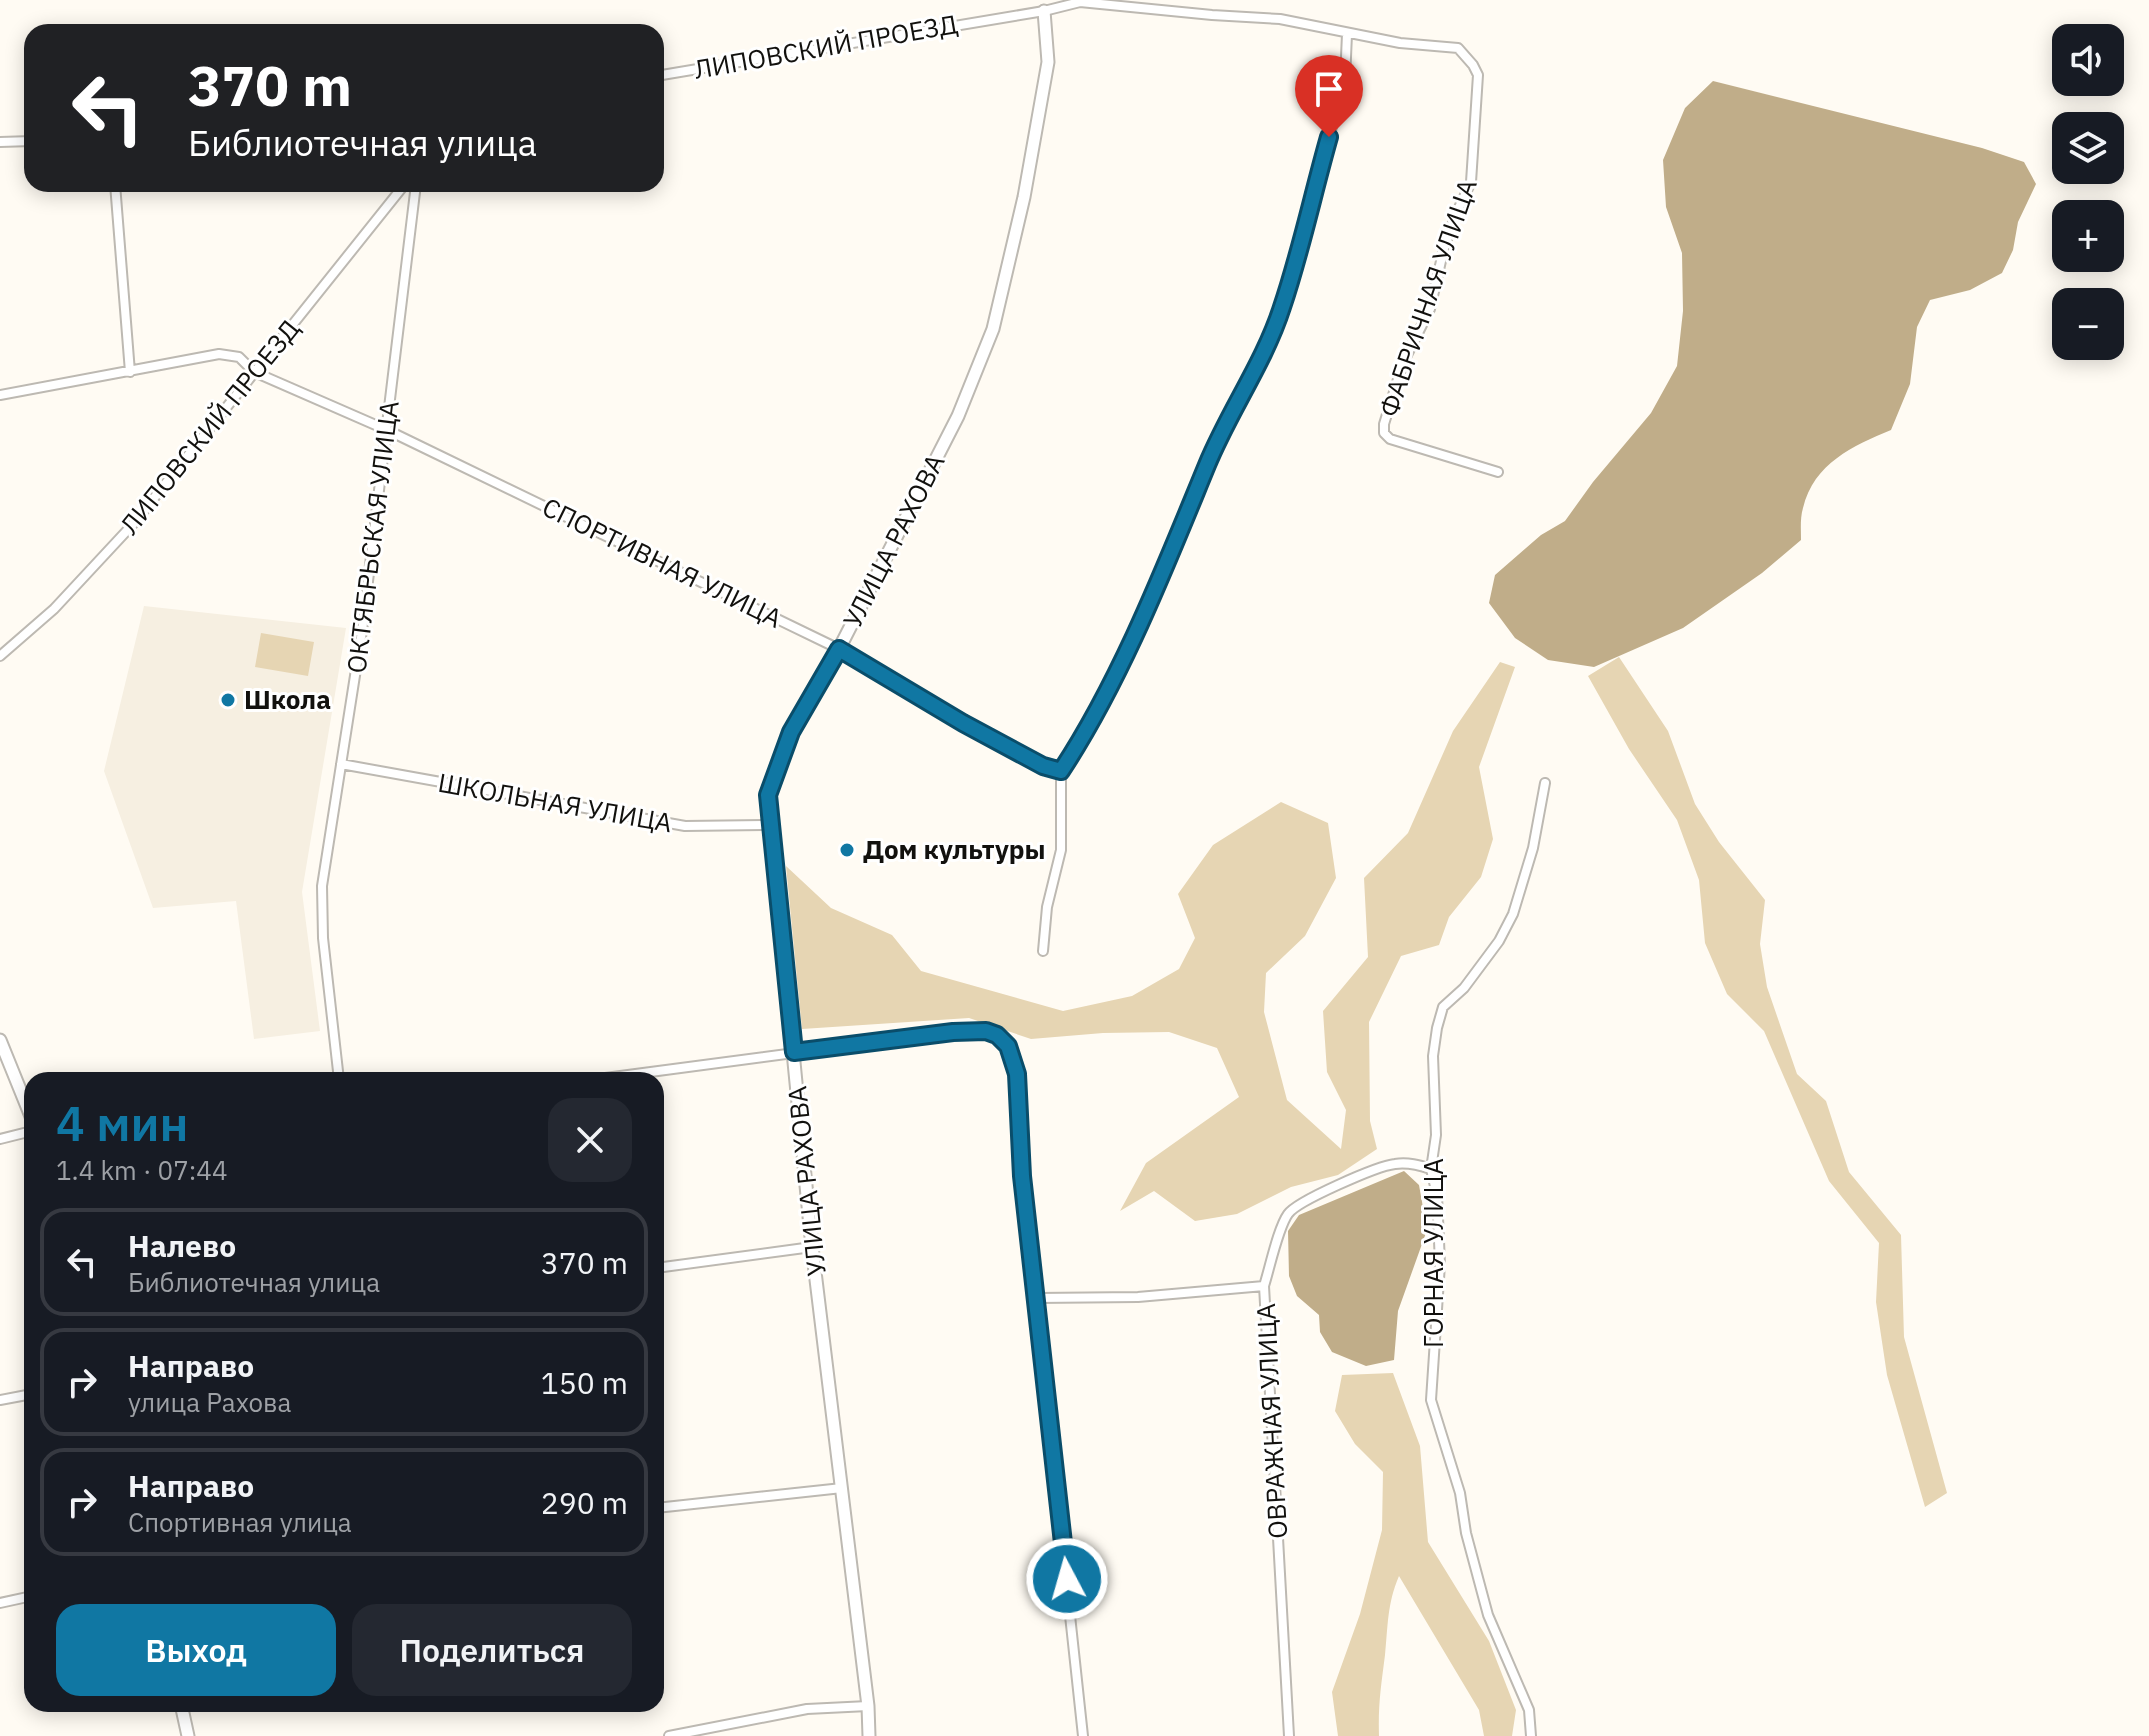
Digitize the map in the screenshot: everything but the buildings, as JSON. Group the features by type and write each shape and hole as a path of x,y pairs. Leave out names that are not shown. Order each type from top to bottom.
{"street":[{"name":"ЛИПОВСКИЙ ПРОЕЗД","path":"664,75 1044,11 1080,2 1280,19 1400,43 1458,48"},
{"name":"УЛИЦА РАХОВА","path":"869,1736 868,1706 812,1247 768,795 791,732 839,649 958,416 993,329 1024,197 1048,62 1044,11"},
{"path":"1043,951 1047,907 1061,850 1061,771 1087,730 1136,630 1209,460 1251,380 1282,308 1345,80 1347,34"},
{"name":"ФАБРИЧНАЯ УЛИЦА","path":"1458,48 1478,75 1471,182 1444,248 1430,309 1403,363 1384,433 1390,439 1498,472"},
{"path":"0,142 24,141"},
{"path":"116,192 130,372"},
{"name":"ЛИПОВСКИЙ ПРОЕЗД","path":"0,656 54,609 134,523 399,192"},
{"name":"ОКТЯБРЬСКАЯ УЛИЦА","path":"338,1072 323,938 322,886 362,631 415,192"},
{"name":"СПОРТИВНАЯ УЛИЦА","path":"0,395 219,354 239,357 254,372 387,430 839,649 963,723 1043,766 1061,771"},
{"name":"ШКОЛЬНАЯ УЛИЦА","path":"341,764 685,826 771,825"},
{"name":"ГОРНАЯ УЛИЦА","path":"1531,1736 1529,1710 1484,1602 1466,1533 1460,1493 1431,1400 1440,1264 1437,1195 1431,1169 1436,1135 1433,1056 1443,1007 1464,988 1499,941 1513,914 1533,848 1545,783"},
{"path":"648,1072 964,1032 986,1031 997,1035 1008,1046 1017,1074 1022,1176 1083,1736"},
{"path":"0,1040 24,1099"},
{"path":"0,1139 24,1133"},
{"path":"1264,1286 1285,1217 1293,1207 1359,1176 1394,1164 1416,1164 1431,1169"},
{"path":"664,1267 812,1247"},
{"name":"ОВРАЖНАЯ УЛИЦА","path":"1037,1298 1138,1297 1264,1286 1289,1736"},
{"path":"0,1400 24,1396"},
{"path":"664,1507 842,1488"},
{"path":"0,1603 24,1598"},
{"path":"669,1736 807,1709 868,1706"},
{"path":"183,1712 188,1736"}],"shaded area":[{"path":"1713,81 1982,148 2024,162 2036,184 2018,222 2013,250 2002,273 1970,290 1930,300 1917,327 1910,384 1891,430 1849,450 1816,479 1803,508 1801,540 1762,573 1683,628 1594,667 1548,660 1515,638 1489,603 1495,575 1541,535 1565,521 1651,413 1677,366 1683,311 1682,253 1666,207 1663,160 1685,108"},
{"name":"Школа","path":"144,606 346,628 302,892 320,1031 254,1039 236,901 153,908 104,771"},
{"path":"261,633 314,642 308,676 255,667"},
{"path":"1619,657 1668,731 1695,804 1719,842 1765,900 1760,944 1767,987 1797,1074 1826,1101 1849,1172 1901,1235 1904,1337 1947,1493 1925,1507 1887,1375 1876,1302 1879,1243 1829,1181 1764,1031 1727,994 1705,943 1699,880 1677,820 1629,749 1588,676"},
{"path":"1500,662 1515,667 1479,767 1493,839 1481,877 1449,917 1439,945 1401,956 1369,1022 1370,1121 1377,1149 1338,1175 1291,1187 1237,1214 1195,1221 1154,1191 1120,1211 1146,1163 1239,1097 1217,1048 1169,1032 1031,1039 969,1018 802,1029 786,866 831,908 892,935 921,971 1063,1011 1132,996 1179,969 1195,938 1178,894 1213,845 1281,802 1328,823 1336,878 1305,936 1266,973 1264,1012 1287,1100 1341,1149 1346,1110 1327,1072 1323,1011 1368,957 1364,878 1408,833 1453,731"},
{"path":"1404,1171 1419,1185 1427,1230 1398,1311 1394,1360 1366,1366 1332,1352 1320,1332 1319,1315 1297,1296 1289,1276 1288,1231 1299,1215"},
{"path":"1393,1373 1420,1446 1428,1542 1489,1641 1516,1710 1512,1736 1484,1736 1479,1710 1399,1576 1389,1615 1379,1736 1338,1736 1332,1692 1360,1614 1382,1530 1383,1472 1355,1444 1335,1411 1342,1375"}],"place":[{"name":"Школа","path":"228,700"},
{"name":"Дом культуры","path":"847,850"}],"route":[{"path":"1067,1579 1022,1176 1017,1074 1008,1046 997,1035 986,1031 953,1032 794,1052 768,795 791,732 839,649 963,723 1043,766 1061,771 1081,741 1148,605 1209,460 1251,380 1282,308 1329,137"}]}
